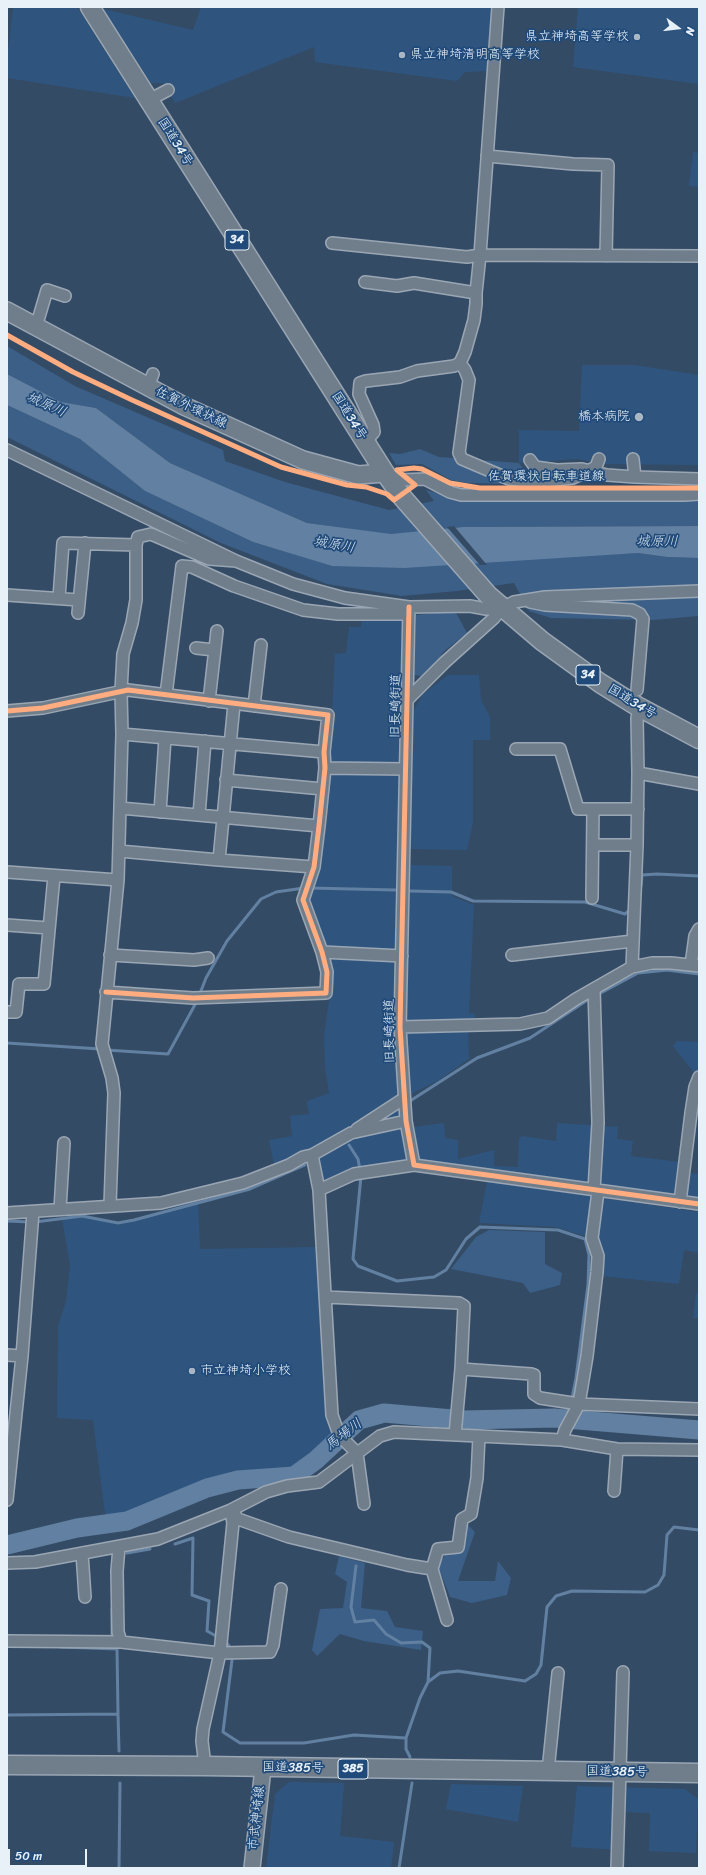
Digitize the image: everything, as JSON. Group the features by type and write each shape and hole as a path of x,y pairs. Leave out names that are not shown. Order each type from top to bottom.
{"highway":[{"name":"国道34号","path":"90,7 365,442 403,498 488,595 542,641 600,683 637,706 699,739"},
{"name":"国道385号","path":"7,1765 205,1766 699,1773"}],"main road":[{"name":"佐賀外環状線","path":"7,312 150,380 184,406 303,460 358,475 385,473"},
{"name":"市武神埼線","path":"252,1868 263,1768"}],"street":[{"path":"365,442 374,432 373,425 359,394 360,383 400,377 418,371 454,366 460,363 465,352 474,320 476,304 498,7"},
{"path":"149,100 168,90"},
{"path":"487,156 574,164 608,165 606,256"},
{"path":"332,243 467,257 480,255 699,256"},
{"path":"365,282 397,286 414,283 476,292"},
{"path":"36,327 47,290 65,296"},
{"path":"460,363 469,380 459,453 462,459 510,479 536,482 573,478 596,467 599,459"},
{"path":"7,450 236,561 315,591 346,598 409,607 470,606 486,609 502,608 520,600 545,597 699,591"},
{"path":"633,459 635,477"},
{"path":"530,460 535,467 557,470 582,469 607,475 699,479"},
{"path":"385,473 401,480 425,479 450,492 461,495 699,494"},
{"path":"536,482 536,494"},
{"path":"110,1205 114,1093 112,1078 103,1048 106,992 118,880 123,654 132,622 136,600 136,545 138,537 151,534 209,559 236,561"},
{"path":"59,598 63,543 136,545"},
{"path":"78,613 84,543"},
{"path":"166,695 182,566 192,568 234,586 303,610 338,614 402,614 409,607"},
{"path":"7,595 79,600"},
{"path":"520,600 545,605 632,610 640,614 643,619 637,690"},
{"name":"旧長崎街道","path":"409,607 400,1027 406,1121 414,1165"},
{"path":"407,700 445,662 494,618 502,608"},
{"path":"209,701 217,631"},
{"path":"254,706 261,645"},
{"path":"196,648 214,650"},
{"path":"7,711 43,708 121,691 166,695 328,715 324,752 325,768 320,826 314,867 303,900 322,952 327,972 326,992 205,998 106,992"},
{"path":"219,860 234,704"},
{"path":"632,967 638,809 637,717"},
{"path":"122,734 324,752"},
{"path":"160,812 165,738"},
{"path":"199,815 205,741"},
{"path":"516,749 560,750 578,809 638,809"},
{"path":"325,768 405,769"},
{"path":"638,773 699,784"},
{"path":"226,780 323,789"},
{"path":"120,808 320,826"},
{"path":"592,898 593,809"},
{"path":"593,845 637,845"},
{"path":"119,851 314,867"},
{"path":"7,872 118,880"},
{"path":"7,1012 16,1012 19,984 44,984 54,876"},
{"path":"7,925 49,928"},
{"path":"400,1027 520,1024 548,1018 576,999 632,967 658,963 695,965 695,936 699,929"},
{"path":"512,955 633,941"},
{"path":"322,952 402,956"},
{"path":"110,954 194,960 208,958"},
{"path":"563,1435 574,1405 587,1356 597,1272 598,1256 592,1238 596,1191 598,1123 594,989"},
{"path":"680,1202 694,1087 699,1077"},
{"path":"7,1213 110,1205 142,1205 168,1201 243,1183 289,1165 303,1157 312,1155 404,1100"},
{"path":"351,1133 406,1121"},
{"path":"60,1209 64,1143"},
{"path":"312,1155 319,1190 332,1415 344,1440 357,1453 364,1504"},
{"path":"319,1190 359,1173 414,1165 699,1204"},
{"path":"7,1500 11,1420 22,1356 33,1212"},
{"path":"325,1297 460,1303 464,1306 456,1430"},
{"path":"7,1355 22,1356"},
{"path":"461,1368 531,1374 534,1375 534,1394 540,1398 574,1405 699,1409"},
{"path":"7,1563 35,1562 119,1547 158,1539 185,1530 231,1510 266,1492 287,1486 320,1482 380,1436 394,1432 456,1430 479,1436 563,1435 617,1449 699,1450"},
{"path":"447,1620 432,1569 438,1549 458,1547 462,1519 471,1514 477,1478 479,1436"},
{"path":"614,1491 617,1449"},
{"path":"231,1510 238,1519 289,1537 386,1560 432,1569"},
{"path":"205,1766 202,1741 203,1729 220,1653 233,1523 231,1510"},
{"path":"119,1547 117,1571 118,1632 121,1642"},
{"path":"82,1553 85,1597"},
{"path":"7,1641 121,1642 220,1653 270,1652 274,1645 281,1589"},
{"path":"617,1868 623,1672"},
{"path":"548,1771 558,1673"}],"shaded area":[{"path":"13,7 77,7 135,98 7,78 7,60"},
{"name":"県立神埼清明高等学校","path":"201,7 494,7 488,71 465,72 457,81 315,62 314,47 175,103 165,83 151,83 103,9 193,30"},
{"name":"県立神埼高等学校","path":"578,7 699,7 699,84 573,67"},
{"path":"693,152 699,153 699,187 689,186"},
{"path":"7,346 75,386 223,450 225,461 285,482 389,510 434,501 426,490 462,500 699,499 699,526 463,527 391,535 307,523 170,463 96,408 61,402 7,374"},
{"name":"橋本病院","path":"582,365 634,365 699,375 699,465 603,464 578,459 519,463 519,430 579,431"},
{"path":"7,405 80,439 145,491 253,542 333,566 638,553 667,557 699,558 699,616 653,620 551,618 529,611 514,583 457,591 402,596 327,584 221,543 7,437"},
{"path":"420,449 439,457 519,463 528,476 509,484 467,483 451,480 422,464 396,465 389,453 400,454"},
{"path":"455,611 467,633 443,652 438,661 421,676 414,675 416,615"},
{"path":"362,618 404,618 402,712 413,712 423,694 448,675 479,675 481,700 490,717 490,740 473,740 473,823 467,850 409,849 409,865 452,866 452,896 474,905 469,1013 475,1014 475,1028 468,1028 469,1059 437,1081 411,1094 414,1127 444,1123 445,1138 458,1140 458,1159 494,1150 494,1166 518,1167 519,1138 522,1136 556,1141 557,1123 618,1127 617,1139 633,1141 631,1156 688,1163 687,1173 699,1174 699,1202 419,1163 322,1185 313,1149 274,1165 269,1140 292,1136 290,1116 309,1114 307,1101 329,1093 325,1067 324,1037 331,986 330,958 309,898 329,771 335,654 346,653 349,627 361,627"},
{"path":"677,1041 699,1042 699,1079 673,1046"},
{"path":"487,1181 699,1212 699,1253 684,1250 679,1284 592,1275 592,1251 588,1237 556,1227 479,1223"},
{"name":"市立神埼小学校","path":"198,1200 200,1249 319,1247 336,1436 296,1471 227,1477 125,1518 106,1521 93,1420 57,1418 58,1325 66,1302 70,1265 62,1219 86,1216 120,1225"},
{"path":"489,1230 545,1232 545,1264 562,1273 560,1285 530,1293 523,1283 451,1269 476,1237"},
{"path":"696,1293 699,1293 699,1319 693,1318"},
{"path":"467,1524 475,1532 458,1581 495,1581 498,1561 511,1578 507,1595 472,1603 450,1597 438,1566 445,1555 461,1553"},
{"path":"339,1556 365,1563 361,1608 387,1611 395,1627 423,1631 421,1650 364,1641 340,1634 317,1656 312,1650 320,1609 343,1608 347,1582 335,1574"},
{"path":"289,1782 344,1783 340,1836 394,1842 391,1868 266,1868 275,1794"},
{"path":"451,1784 523,1786 518,1822 446,1809"},
{"path":"577,1786 685,1789 698,1799 696,1853 649,1851 650,1813 621,1812 619,1850 571,1847"}],"water":[{"name":"城原川","path":"7,374 61,402 96,408 170,463 307,523 391,534 463,527 699,526 699,558 667,557 638,553 404,568 332,566 253,542 145,491 80,439 7,405"}],"pier":[{"path":"454,526 487,565 480,565 447,527"}],"waterway":[{"path":"641,886 642,875 657,874 699,876"},
{"path":"199,996 206,978 227,941 261,899 276,892 304,888"},
{"path":"309,888 396,890"},
{"path":"409,891 451,892 473,901 585,902 625,914 631,909"},
{"path":"597,995 638,973 667,970 699,974"},
{"path":"410,1101 477,1058 530,1038 592,997"},
{"path":"106,1050 168,1054 197,1001"},
{"path":"7,1043 100,1049"},
{"path":"349,1145 358,1159 360,1170"},
{"path":"35,1222 82,1216 118,1223 134,1220 250,1189 305,1165"},
{"path":"361,1176 353,1259 358,1266 397,1281 434,1277 446,1270 466,1239 480,1227 558,1230 585,1239 589,1255 588,1285 576,1378 572,1398 567,1410 568,1416"},
{"path":"7,1221 30,1222"},
{"name":"馬場川","path":"7,1545 77,1528 127,1521 207,1488 238,1480 294,1476 316,1460 359,1420 384,1413 464,1420 554,1418 699,1430"},
{"path":"410,1757 406,1749 406,1738 420,1698 428,1682 440,1673 458,1671 525,1681 536,1674 541,1665 547,1607 556,1596 572,1591 645,1592 658,1585 664,1575 667,1535 674,1527 699,1530"},
{"path":"175,1544 193,1538 192,1595 209,1601 207,1631 216,1636"},
{"path":"127,1553 150,1549"},
{"path":"356,1566 351,1607 355,1622 374,1620 386,1634 401,1643 422,1642 430,1648 428,1682"},
{"path":"112,1609 112,1637"},
{"path":"227,1643 232,1650"},
{"path":"7,1715 118,1714 117,1649 61,1647"},
{"path":"232,1660 223,1732 240,1743 304,1743 354,1735 406,1738"},
{"path":"118,1714 119,1751"},
{"path":"119,1868 120,1783"},
{"path":"399,1868 412,1783"}],"cycle path":[{"path":"7,335 73,372 281,467 347,485 366,487 387,494 394,500 415,485 397,470"},
{"name":"佐賀環状自転車道線","path":"397,470 414,468 422,469 450,483 480,488 699,488"},
{"path":"409,607 400,1027 406,1121 414,1165 699,1204"},
{"path":"7,711 43,708 128,690 328,715 324,752 325,768 314,867 303,900 322,952 327,972 326,993 193,998 106,992"}],"place":[{"name":"県立神埼高等学校","path":"637,37"},
{"name":"県立神埼清明高等学校","path":"402,55"},
{"name":"橋本病院","path":"639,417"},
{"name":"市立神埼小学校","path":"192,1371"}]}
